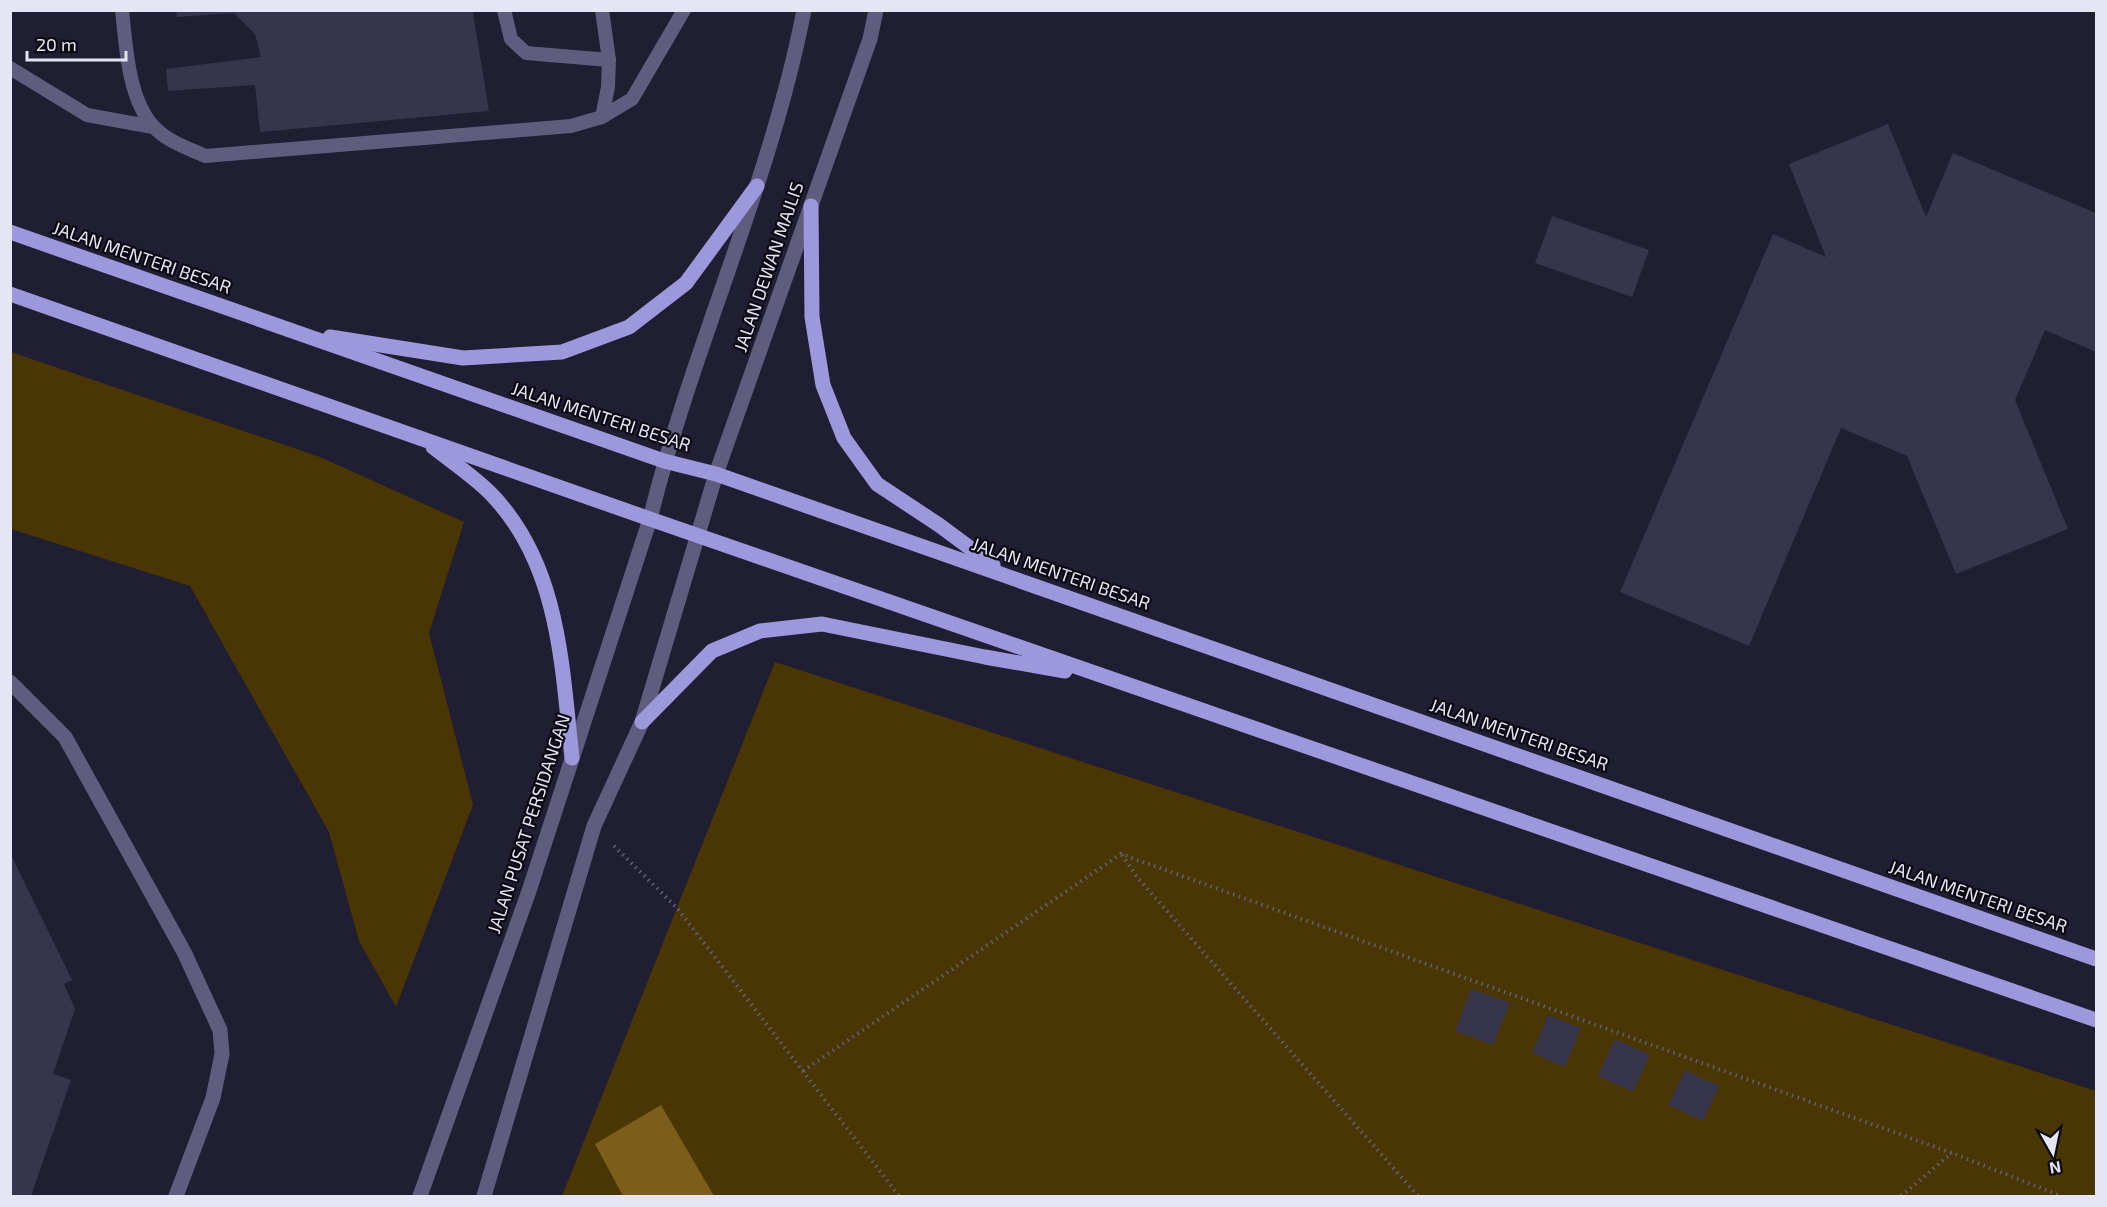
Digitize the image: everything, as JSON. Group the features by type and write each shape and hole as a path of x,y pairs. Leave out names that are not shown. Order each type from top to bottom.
{"main road":[{"path":"291,331 463,358 562,352 629,327 686,283 757,186"},
{"path":"811,206 812,317 823,384 844,438 877,484 939,525 1007,576"},
{"name":"JALAN MENTERI BESAR","path":"10,232 664,461 717,474 2097,959"},
{"path":"10,294 650,519 2097,1020"},
{"path":"424,439 493,496 518,528 543,576 560,644 572,758"},
{"path":"642,722 712,651 760,631 822,624 985,657 1110,678"}],"street":[{"name":"JALAN DEWAN MAJLIS","path":"664,461 757,186 796,54 804,10"},
{"name":"JALAN DEWAN MAJLIS","path":"699,536 717,474 870,39 876,10"},
{"name":"JALAN PUSAT PERSIDANGAN","path":"420,1197 529,891 650,519 664,461"},
{"path":"484,1197 594,826 642,722 699,536"},
{"path":"10,682 65,736 184,952 220,1030 222,1054 213,1098 176,1197"}],"lane":[{"path":"122,10 127,60 138,102 153,127"},
{"path":"504,10 511,39 526,53 609,60"},
{"path":"602,10 609,60 608,87 602,117"},
{"path":"10,68 87,115 153,127 180,145 205,156 571,126 602,117 632,99 684,10"}],"path":[{"path":"594,826 677,908 899,1197"},
{"path":"803,1071 1121,854"},
{"path":"1121,854 1952,1153 2061,1197"},
{"path":"1121,854 1137,877 1418,1197"},
{"path":"1901,1197 1952,1153"}],"shaded area":[{"path":"11,352 320,457 464,522 429,633 473,805 396,1007 359,941 329,832 190,586 11,529"},
{"path":"775,662 2096,1091 2096,1196 562,1196"},
{"path":"661,1105 714,1196 623,1196 595,1144"}],"building":[{"path":"176,10 479,10 473,13 489,111 260,132 255,85 168,91 166,69 261,57 255,34 234,13 177,17"},
{"path":"1888,124 1926,217 1953,153 2096,213 2096,352 2045,330 2015,400 2068,529 1956,574 1907,456 1841,428 1749,646 1620,592 1773,234 1826,257 1789,164"},
{"path":"1552,216 1649,250 1632,297 1535,263"},
{"path":"10,853 72,980 64,984 75,1009 53,1074 71,1080 31,1196 10,1196"},
{"path":"1471,989 1510,1003 1493,1045 1455,1031"},
{"path":"1548,1015 1581,1028 1565,1067 1532,1053"},
{"path":"1615,1039 1650,1055 1633,1092 1598,1076"},
{"path":"1685,1070 1719,1086 1703,1121 1668,1105"}]}
